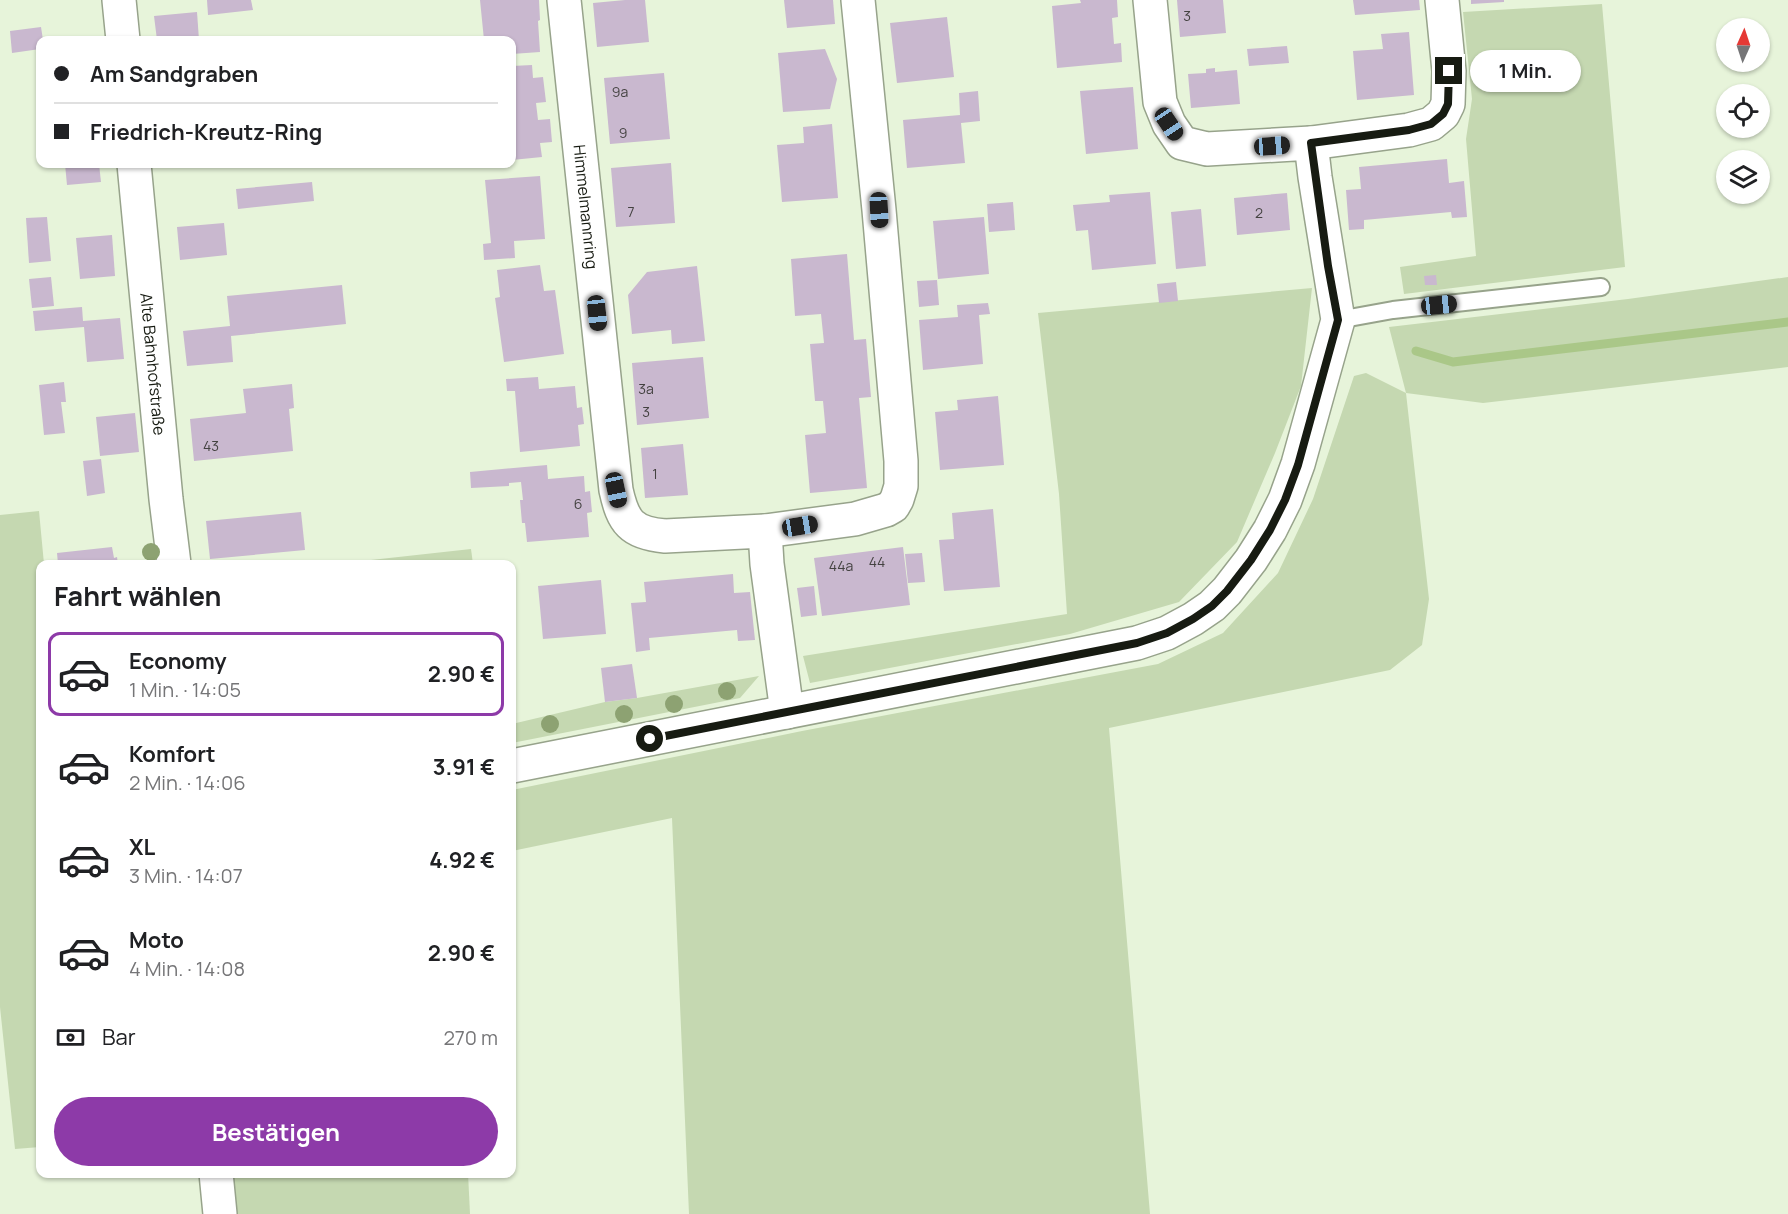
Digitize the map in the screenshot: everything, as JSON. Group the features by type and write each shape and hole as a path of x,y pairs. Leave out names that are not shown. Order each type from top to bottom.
{"street":[{"path":"119,0 123,36"},
{"name":"Himmelmannring","path":"564,0 619,506 626,521 633,528 665,537 765,531 875,514 893,506 901,486 901,461 879,210 858,0"},
{"path":"1150,0 1160,102 1169,124 1182,143 1207,149 1311,143 1409,130 1431,124 1443,114 1448,104 1449,71 1442,0"},
{"path":"516,765 1137,643 1167,633 1212,606 1240,576 1270,530 1285,500 1302,453 1338,320 1311,143"},
{"name":"Alte Bahnhofstraße","path":"134,168 174,560"},
{"path":"765,531 767,564 787,712"},
{"path":"216,1178 220,1214"}],"lane":[{"path":"1338,320 1393,310 1601,287"}],"green space":[{"path":"1602,4 1625,267 1404,294 1400,267 1476,256 1466,139 1472,99 1463,12"},
{"path":"1788,277 1788,367 1483,403 1406,393 1389,327 1628,299"},
{"path":"1312,288 1301,386 1275,453 1237,542 1179,602 1070,634 810,683 803,656 1067,614 1059,494 1038,313"},
{"path":"1366,373 1406,393 1429,599 1422,645 1390,670 1109,728 1150,1214 689,1214 672,818 516,850 516,789 802,731 1158,664 1223,633 1278,573 1313,499 1354,376"},
{"path":"39,511 44,560 36,560 36,1147 15,1149 0,1007 0,515"},
{"path":"471,549 472,560 371,560"},
{"path":"759,676 740,698 516,742 516,723 605,702"},
{"path":"217,1178 468,1178 470,1214 220,1214"}],"building":[{"path":"207,0 251,0 253,10 208,15"},
{"path":"480,0 539,0 540,52 516,54 516,36 484,36"},
{"path":"645,0 649,42 597,47 593,3"},
{"path":"784,0 833,0 835,24 787,28"},
{"path":"1080,0 1117,0 1118,17 1112,18 1114,44 1121,43 1122,62 1057,68 1052,6 1081,3"},
{"path":"1177,0 1223,0 1226,33 1180,37"},
{"path":"1353,0 1419,0 1420,10 1355,15"},
{"path":"1471,0 1504,0 1504,2 1471,4"},
{"path":"197,12 199,36 156,36 154,16"},
{"path":"947,17 954,77 897,83 890,23"},
{"path":"41,27 42,36 36,36 36,50 12,53 10,31"},
{"path":"1409,32 1414,95 1357,100 1353,51 1383,49 1381,34"},
{"path":"1287,46 1289,63 1249,66 1247,49"},
{"path":"825,49 837,79 830,109 783,112 778,53"},
{"path":"532,65 533,78 543,77 546,102 536,103 538,120 550,119 552,142 540,143 542,157 516,160 516,66"},
{"path":"1215,68 1215,72 1237,70 1240,104 1191,108 1188,74 1206,73 1206,69"},
{"path":"664,73 670,139 610,144 604,78"},
{"path":"1133,87 1138,149 1086,154 1080,91"},
{"path":"978,91 980,121 961,123 965,163 907,168 903,120 960,115 959,93"},
{"path":"832,124 838,198 782,202 777,145 804,143 803,127"},
{"path":"1447,159 1449,183 1464,181 1467,217 1452,218 1451,212 1364,220 1364,229 1349,230 1346,190 1361,189 1359,167"},
{"path":"671,163 675,223 616,227 611,168"},
{"path":"65,168 99,168 101,182 67,185"},
{"path":"540,176 545,239 514,241 515,258 484,260 483,244 491,243 485,180"},
{"path":"312,182 314,201 238,209 236,189"},
{"path":"1150,192 1156,264 1092,270 1088,230 1076,231 1073,205 1110,202 1109,195"},
{"path":"1287,193 1290,230 1237,235 1234,198"},
{"path":"1013,202 1015,230 989,232 987,204"},
{"path":"1201,209 1206,266 1176,269 1171,212"},
{"path":"47,217 51,261 29,263 26,218"},
{"path":"984,217 989,274 938,279 933,221"},
{"path":"224,223 227,255 180,260 177,227"},
{"path":"112,235 115,276 80,279 76,238"},
{"path":"847,254 854,340 866,339 871,397 859,398 867,488 810,493 805,435 826,433 823,401 815,401 810,344 824,343 821,314 795,316 791,259"},
{"path":"540,265 544,291 555,290 564,354 504,362 495,298 500,297 497,270"},
{"path":"697,266 705,341 672,344 671,330 632,334 628,295 647,272"},
{"path":"1436,275 1437,285 1425,285 1424,276"},
{"path":"51,277 54,306 32,308 29,279"},
{"path":"937,280 939,305 919,307 917,281"},
{"path":"1176,282 1178,301 1159,303 1157,284"},
{"path":"342,285 346,324 231,336 233,362 187,366 183,331 230,326 227,296"},
{"path":"988,303 990,314 979,315 983,364 923,370 919,320 958,317 957,305"},
{"path":"82,307 83,321 120,318 124,359 87,362 84,327 35,331 33,311"},
{"path":"703,357 709,418 637,425 632,363"},
{"path":"538,377 539,389 575,386 577,408 582,407 584,424 578,425 580,446 520,452 515,391 507,391 506,379"},
{"path":"64,382 66,402 61,402 65,433 44,435 39,385"},
{"path":"292,384 294,408 289,409 293,451 194,461 190,419 246,413 243,389"},
{"path":"998,396 1004,465 940,470 935,412 958,410 957,400"},
{"path":"135,413 139,452 100,456 96,417"},
{"path":"683,444 688,495 645,498 641,448"},
{"path":"101,459 105,493 87,496 83,461"},
{"path":"547,465 548,479 584,476 585,492 590,491 592,512 587,513 589,537 527,542 525,523 522,523 521,482 509,483 509,486 471,488 470,472"},
{"path":"993,509 1000,587 944,591 939,540 954,539 952,513"},
{"path":"301,512 305,550 210,559 206,521"},
{"path":"112,547 114,558 117,557 117,560 58,560 57,553"},
{"path":"903,547 910,605 822,616 814,558"},
{"path":"922,553 925,582 908,583 905,554"},
{"path":"733,574 734,593 750,592 755,640 738,641 737,630 649,638 650,650 636,652 631,603 646,602 644,582"},
{"path":"601,580 606,634 543,639 538,586"},
{"path":"814,586 817,615 801,617 797,588"},
{"path":"632,664 637,698 605,702 601,668"}],"waterway":[{"path":"1416,351 1453,362 1788,322"}],"route":[{"path":"650,739 1137,643 1167,633 1212,606 1240,576 1270,530 1285,500 1298,465 1338,320 1311,143 1409,130 1431,124 1443,114 1448,104 1449,71"}]}
